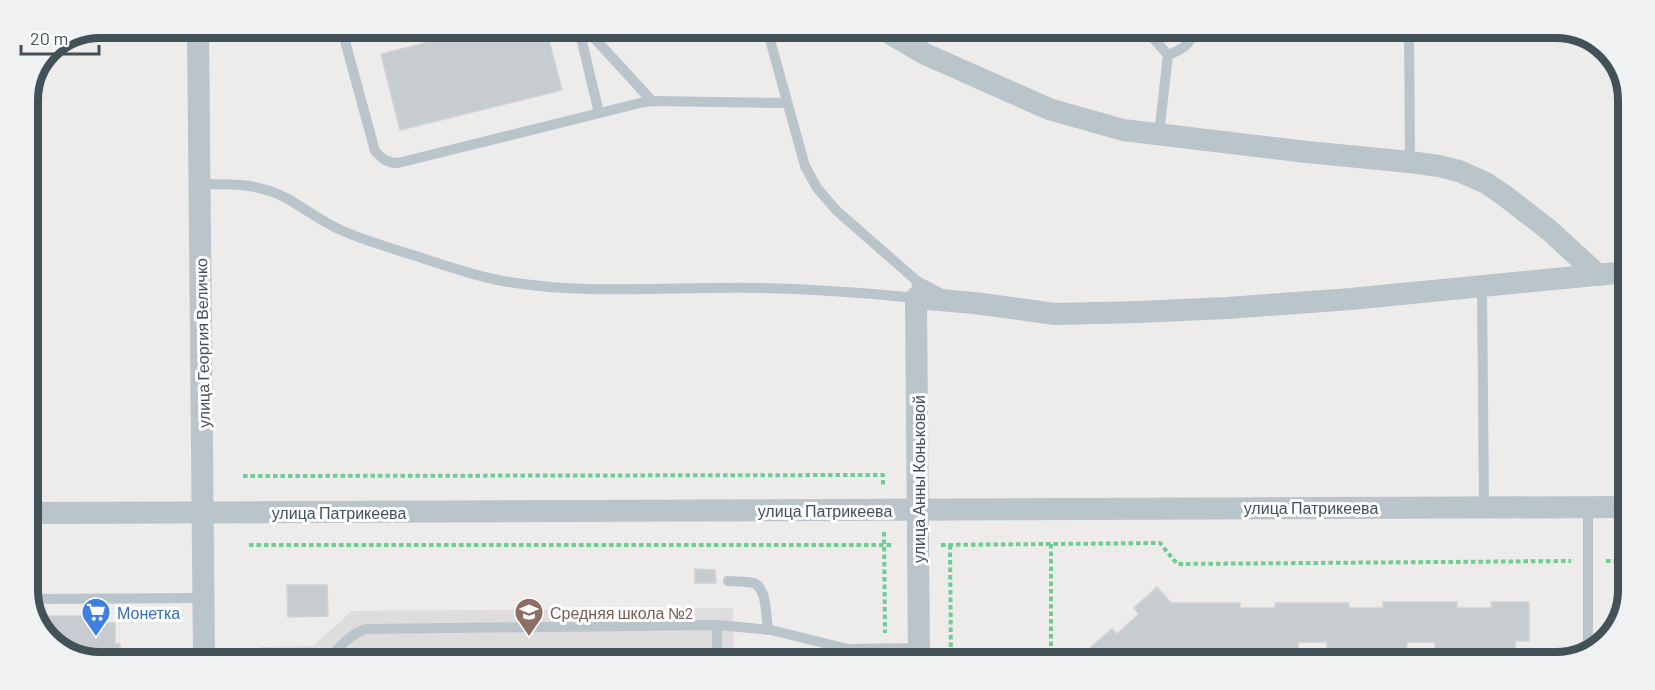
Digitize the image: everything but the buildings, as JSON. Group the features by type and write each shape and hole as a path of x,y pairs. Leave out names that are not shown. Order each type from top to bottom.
{"street":[{"name":"улица Георгия Величко","path":"198,38 204,652"},
{"path":"898,38 925,54 1049,109 1123,130 1410,162 1459,171 1486,183 1549,230 1598,275"},
{"path":"916,289 974,303 1055,314 1119,313 1351,299 1617,273"},
{"name":"улица Анны Коньковой","path":"916,289 919,652"},
{"name":"улица Патрикеева","path":"38,513 1618,507"}],"lane":[{"path":"346,38 375,151 390,163 398,164 652,101 787,103"},
{"path":"581,38 599,113"},
{"path":"594,38 652,101"},
{"path":"769,38 805,166 817,188 837,211 916,289"},
{"path":"1154,38 1168,55 1159,134"},
{"path":"1168,55 1182,49 1192,38"},
{"path":"1409,38 1410,162"},
{"path":"200,184 240,183 260,187 287,198 324,223 354,236 466,272 502,281 602,290 916,289"},
{"path":"1482,286 1484,507"},
{"path":"1588,508 1588,643"},
{"path":"728,581 753,583 759,586 763,592 768,630"},
{"path":"38,599 204,598"},
{"path":"334,652 346,639 366,629 717,625 768,630 848,649 886,649 902,652"},
{"path":"717,625 717,652"}],"path":[{"path":"243,476 883,475"},
{"path":"951,652 950,545 1160,543 1177,564 1618,561"},
{"path":"1051,544 1051,652"},
{"path":"249,546 885,545 886,649"}],"shaded area":[{"name":"Средняя школа №2","path":"733,608 734,652 260,652 260,647 313,646 352,611"}],"place":[{"name":"Монетка","path":"96,638"},
{"name":"Средняя школа №2","path":"529,638"}]}
